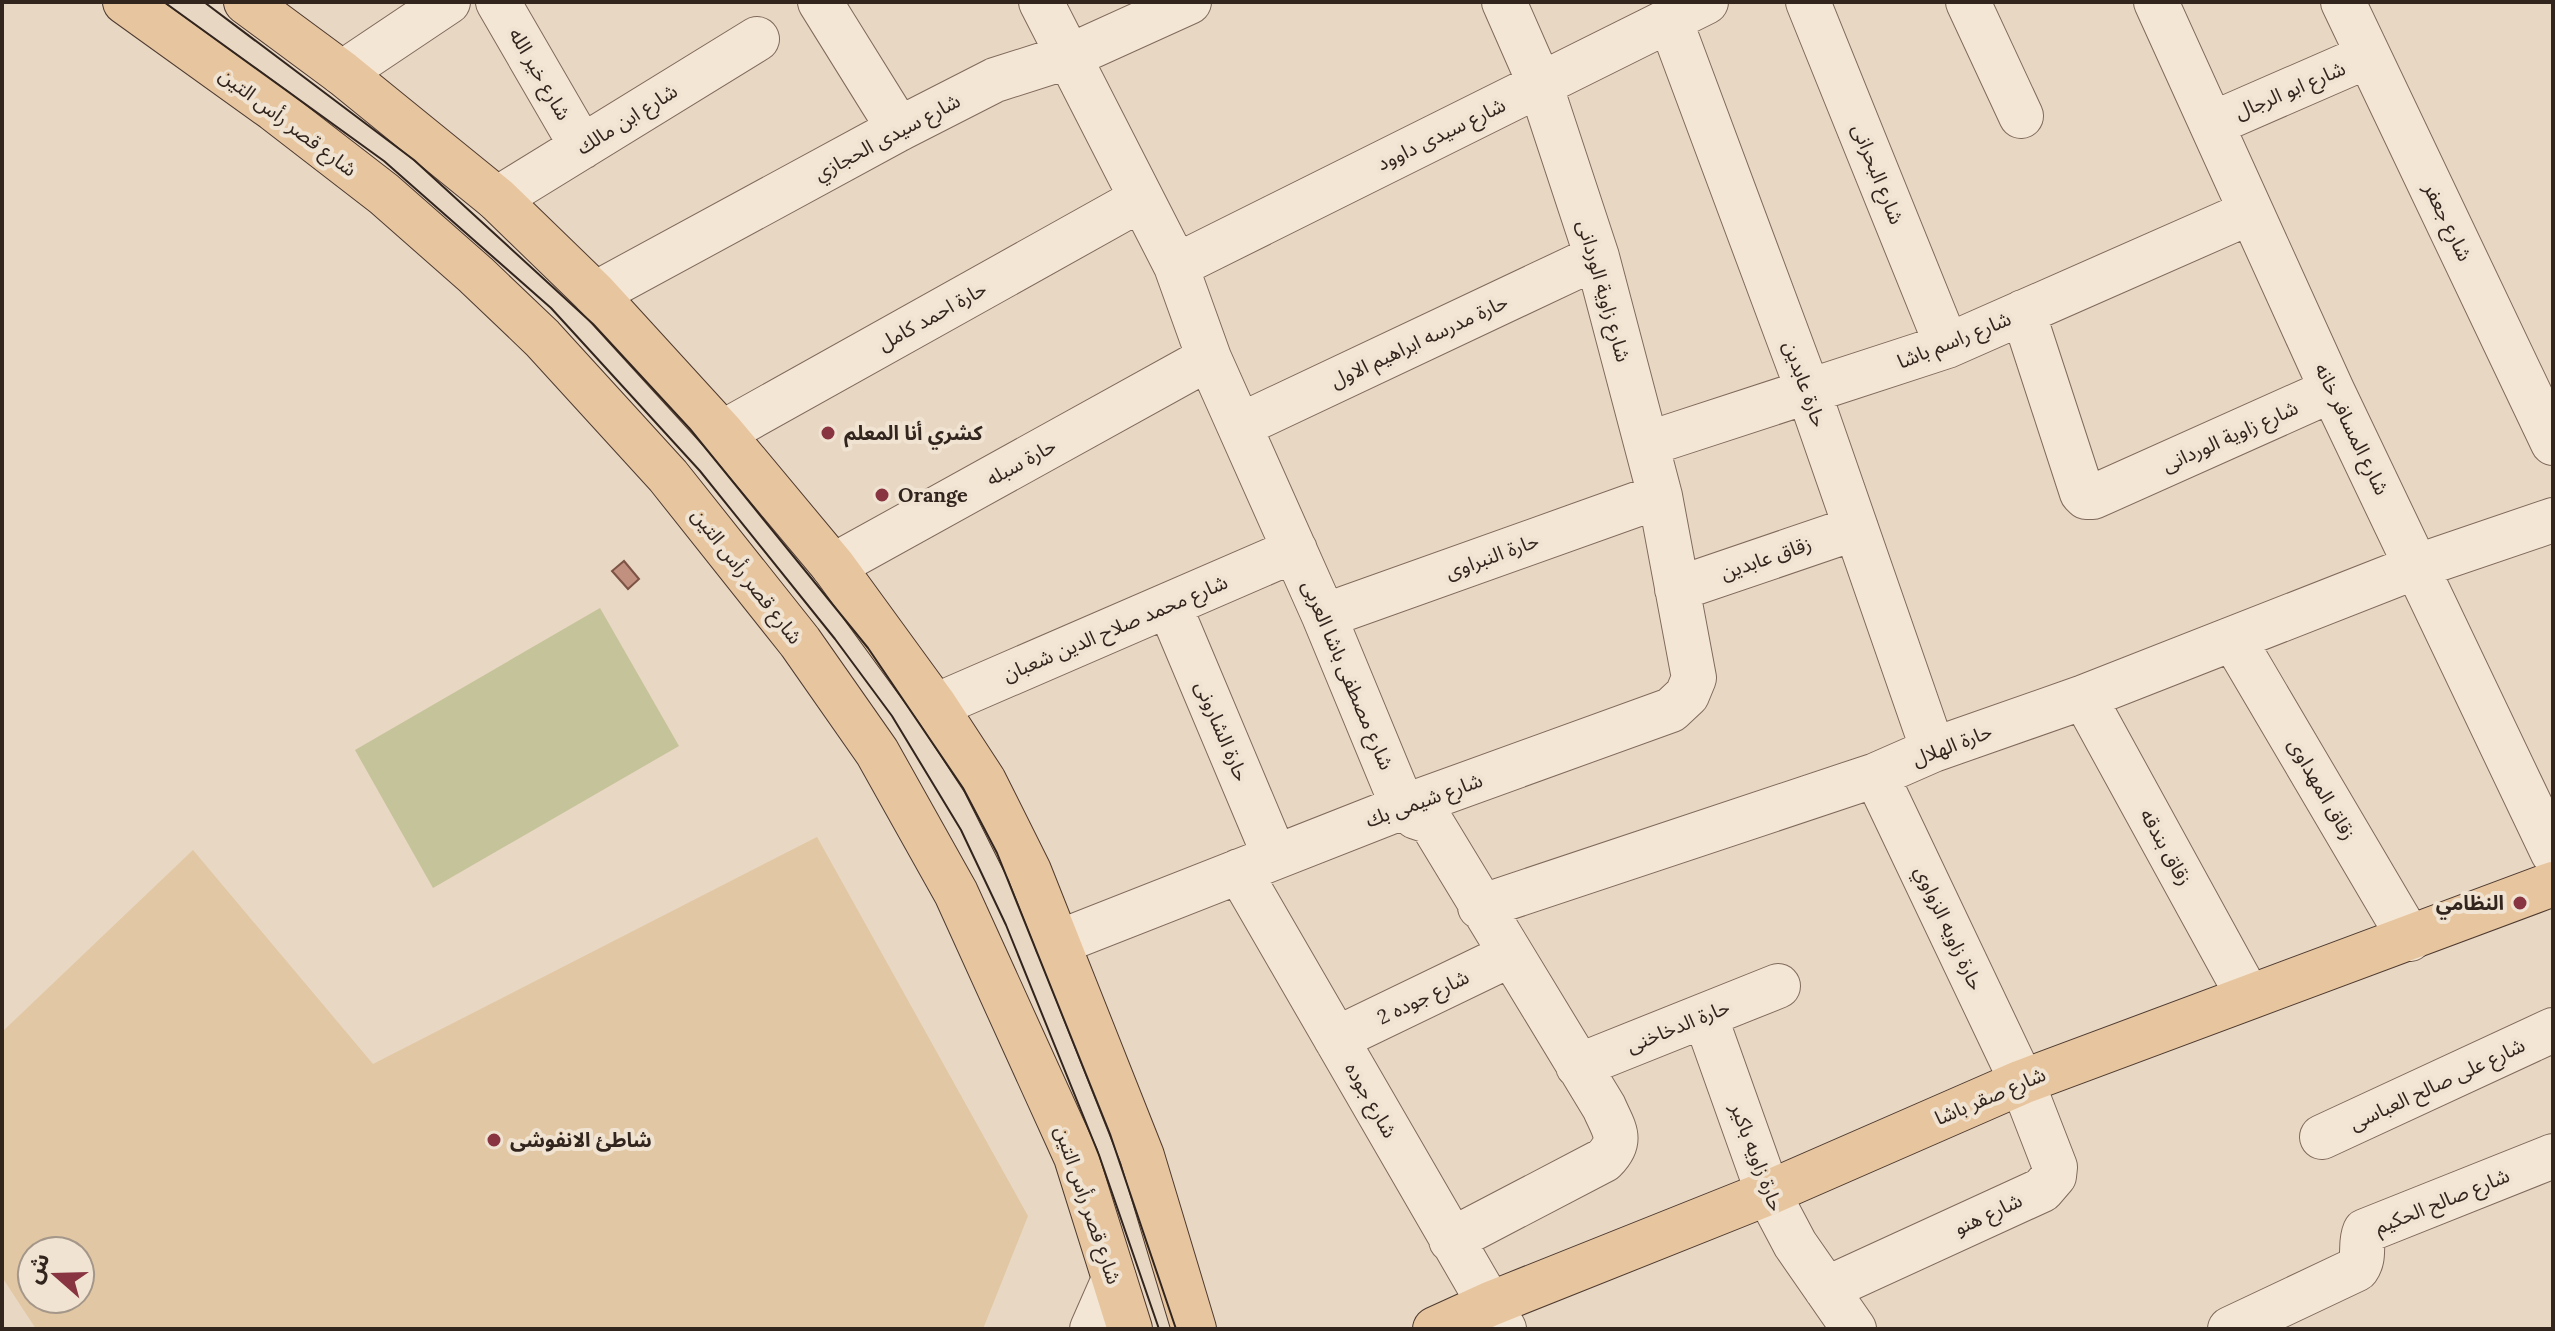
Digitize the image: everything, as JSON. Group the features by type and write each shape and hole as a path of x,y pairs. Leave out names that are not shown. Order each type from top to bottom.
{"main road":[{"name":"شارع قصر رأس التين","path":"125,2 274,109 384,194 487,285 542,338 668,476 800,642 877,752 962,906 1076,1157 1130,1329"},
{"path":"246,2 342,73 497,199 595,294 722,433 833,566 935,706 984,781 1029,871 1142,1156 1194,1329"},
{"name":"شارع صقر باشا","path":"1435,1329 1497,1316 2022,1082 2248,996 2410,939 2552,881"}],"street":[{"path":"342,73 448,2"},
{"name":"شارع خير الله","path":"498,2 582,147"},
{"path":"820,2 899,129"},
{"name":"شارع مصطفى باشا العربى","path":"1041,2 1176,266 1209,358 1324,616 1403,807"},
{"name":"شارع سيدى الحجازي","path":"595,294 995,80 1070,56 1189,2"},
{"name":"شارع زاوية الوردانى","path":"1504,2 1540,84 1597,257 1660,496 1677,589"},
{"name":"شارع البحرانى","path":"1808,2 1947,346"},
{"path":"1968,2 2021,116"},
{"name":"شارع المسافر خانه","path":"2156,2 2332,390 2418,566 2552,881"},
{"name":"شارع جعفر","path":"2343,2 2553,443"},
{"name":"شارع سيدى داوود","path":"1176,266 1688,11"},
{"name":"حارة عابدين","path":"1688,11 1809,393 1933,750"},
{"name":"شارع ابن مالك","path":"497,199 757,39"},
{"name":"شارع ابو الرجال","path":"2212,124 2368,56"},
{"name":"حارة احمد كامل","path":"722,433 1141,199"},
{"name":"شارع راسم باشا","path":"1647,444 1947,346 2251,212"},
{"name":"حارة مدرسه ابراهيم الاول","path":"1241,425 1597,257"},
{"name":"شارع زاوية الوردانى","path":"2023,312 2082,493 2086,497 2093,497 2332,390"},
{"name":"حارة سبله","path":"833,566 1209,358"},
{"name":"حارة النبراوى","path":"1324,616 1660,496"},
{"name":"حارة الهلال","path":"1480,907 1876,775 1933,750 2234,640 2418,566 2553,520"},
{"name":"زقاق عابدين","path":"1677,589 1856,528"},
{"name":"شارع محمد صلاح الدين شعبان","path":"935,706 1295,550"},
{"name":"شارع شيمى بك","path":"1057,943 1403,807 1671,710 1687,695 1694,678 1677,589"},
{"name":"حارة الشارونى","path":"1169,605 1257,864"},
{"name":"زقاق المهداوى","path":"2234,640 2410,939"},
{"name":"زقاق بندقه","path":"2084,697 2248,996"},
{"name":"حارة زاويه الزواوي","path":"1876,775 2022,1082"},
{"path":"1403,807 1416,817 1431,822 1604,1107 1616,1136 1615,1149 1604,1160 1451,1240"},
{"name":"شارع جوده","path":"1257,864 1336,1039 1497,1316"},
{"name":"شارع جوده 2","path":"1336,1039 1510,955"},
{"name":"حارة الدخاخنى","path":"1578,1066 1778,986"},
{"name":"حارة زاويه باكير","path":"1705,1016 1768,1193 1795,1244 1854,1329"},
{"name":"شارع على صالح العباسى","path":"2322,1137 2553,1030"},
{"name":"شارع هنو","path":"1826,1289 2042,1190 2049,1184 2055,1167 2022,1082"},
{"name":"شارع صالح الحكيم","path":"2230,1329 2357,1269 2363,1258 2365,1231 2553,1156"},
{"path":"1092,1329 1114,1279"}],"shaded area":[{"path":"600,608 679,746 433,888 355,750"}],"sand":[{"name":"شاطئ الانفوشى","path":"817,837 1028,1216 983,1329 36,1329 27,1315 96,1315 96,1235 16,1235 16,1298 2,1277 2,1032 193,850 373,1064"}],"building":[{"path":"624,561 639,579 628,589 612,571"}],"tram line":[{"path":"164,2 384,161 551,308 700,471 835,639 892,716 961,830 1006,925 1099,1155 1159,1329"},
{"path":"204,2 414,160 593,324 690,429 868,648 963,788 997,853 1110,1134 1176,1329"}],"place":[{"name":"كشري أنا المعلم","path":"828,433"},
{"name":"Orange","path":"882,495"},
{"name":"النظامي","path":"2520,903"},
{"name":"شاطئ الانفوشى","path":"494,1140"}]}
